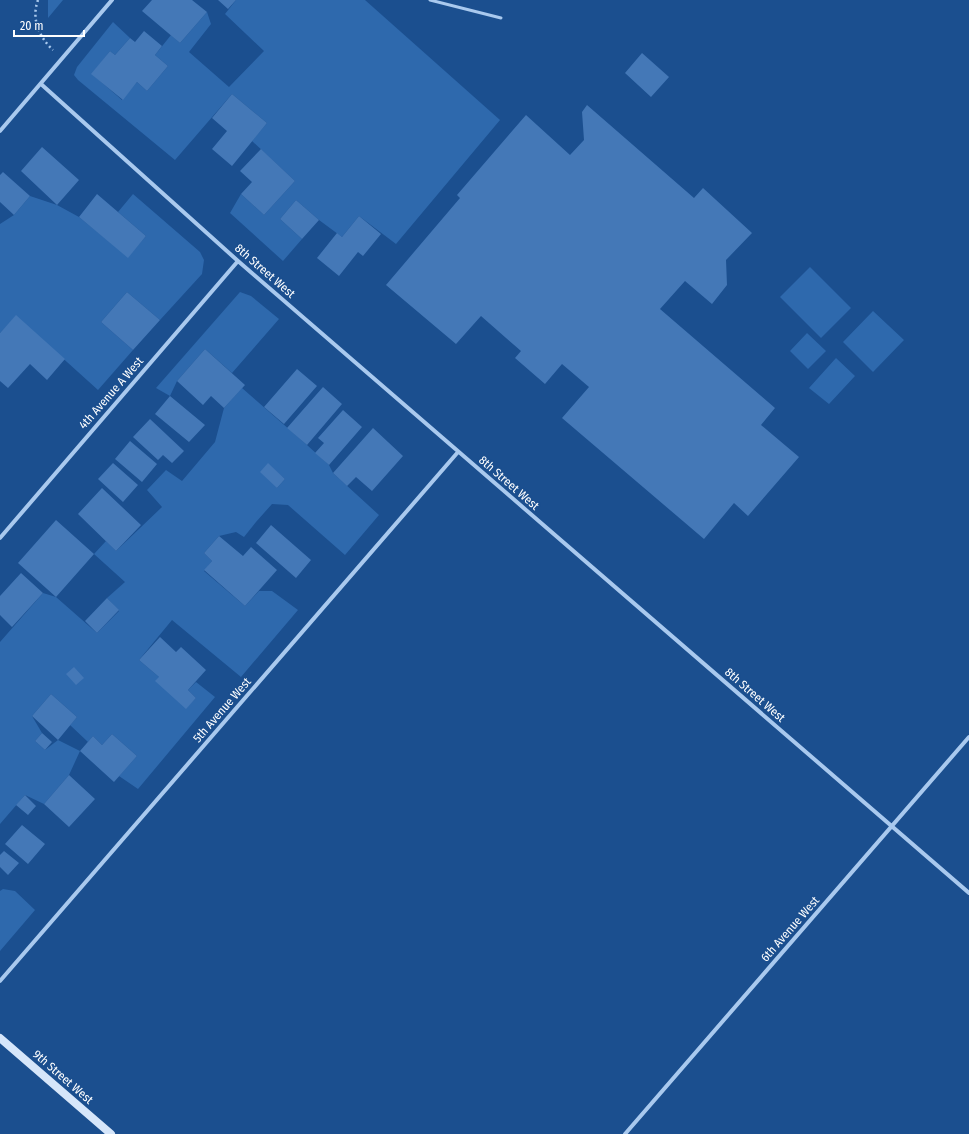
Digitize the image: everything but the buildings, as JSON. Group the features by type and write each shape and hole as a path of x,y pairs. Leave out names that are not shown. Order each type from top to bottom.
{"street":[{"path":"0,130 112,0"},
{"name":"8th Street West","path":"41,84 238,261 969,893"},
{"name":"4th Avenue A West","path":"0,538 238,261"},
{"name":"5th Avenue West","path":"0,982 458,452"},
{"name":"6th Avenue West","path":"625,1134 969,737"},
{"name":"9th Street West","path":"0,1038 110,1134"}],"lane":[{"path":"430,0 501,18"}],"path":[{"path":"38,0 36,26 43,40 62,59"}],"shaded area":[{"path":"48,0 63,0 48,18"},
{"path":"236,0 365,0 500,120 396,244 359,216 342,237 296,200 280,219 302,239 283,261 230,213 241,194 264,215 295,181 252,141 267,123 232,94 175,160 78,80 74,75 77,67 113,22 130,38 115,55 110,51 92,74 122,100 137,82 147,91 168,66 155,55 171,35 180,43 207,12 211,24 189,52 229,87 264,51 225,14"},
{"path":"133,194 200,252 204,260 202,274 160,320 127,292 101,322 133,350 98,390 16,316 0,333 0,224 14,215 30,196 57,205 79,217 128,257 146,236 118,212"},
{"path":"810,267 851,308 821,338 780,297"},
{"path":"240,292 251,296 279,319 232,373 205,349 177,381 170,396 156,388"},
{"path":"873,311 904,340 873,372 843,342"},
{"path":"807,333 826,351 808,369 790,351"},
{"path":"836,358 855,376 829,404 809,388"},
{"path":"242,388 329,465 333,473 379,515 345,555 288,505 272,504 244,537 236,532 219,536 204,553 212,561 204,571 245,606 259,591 272,591 298,610 241,677 172,620 139,660 159,677 186,708 196,698 188,690 196,682 215,697 138,789 119,776 137,756 112,734 102,745 93,736 88,742 70,725 77,717 51,694 32,716 42,733 35,741 45,750 58,740 80,751 69,775 44,804 25,795 0,824 0,642 43,593 56,597 97,633 119,611 107,598 125,582 94,554 106,541 116,551 162,507 147,490 166,470 182,481 215,442 224,408","holes":["268,464 285,479 277,488"]},
{"path":"3,889 15,891 35,910 0,951 0,891"}]}
